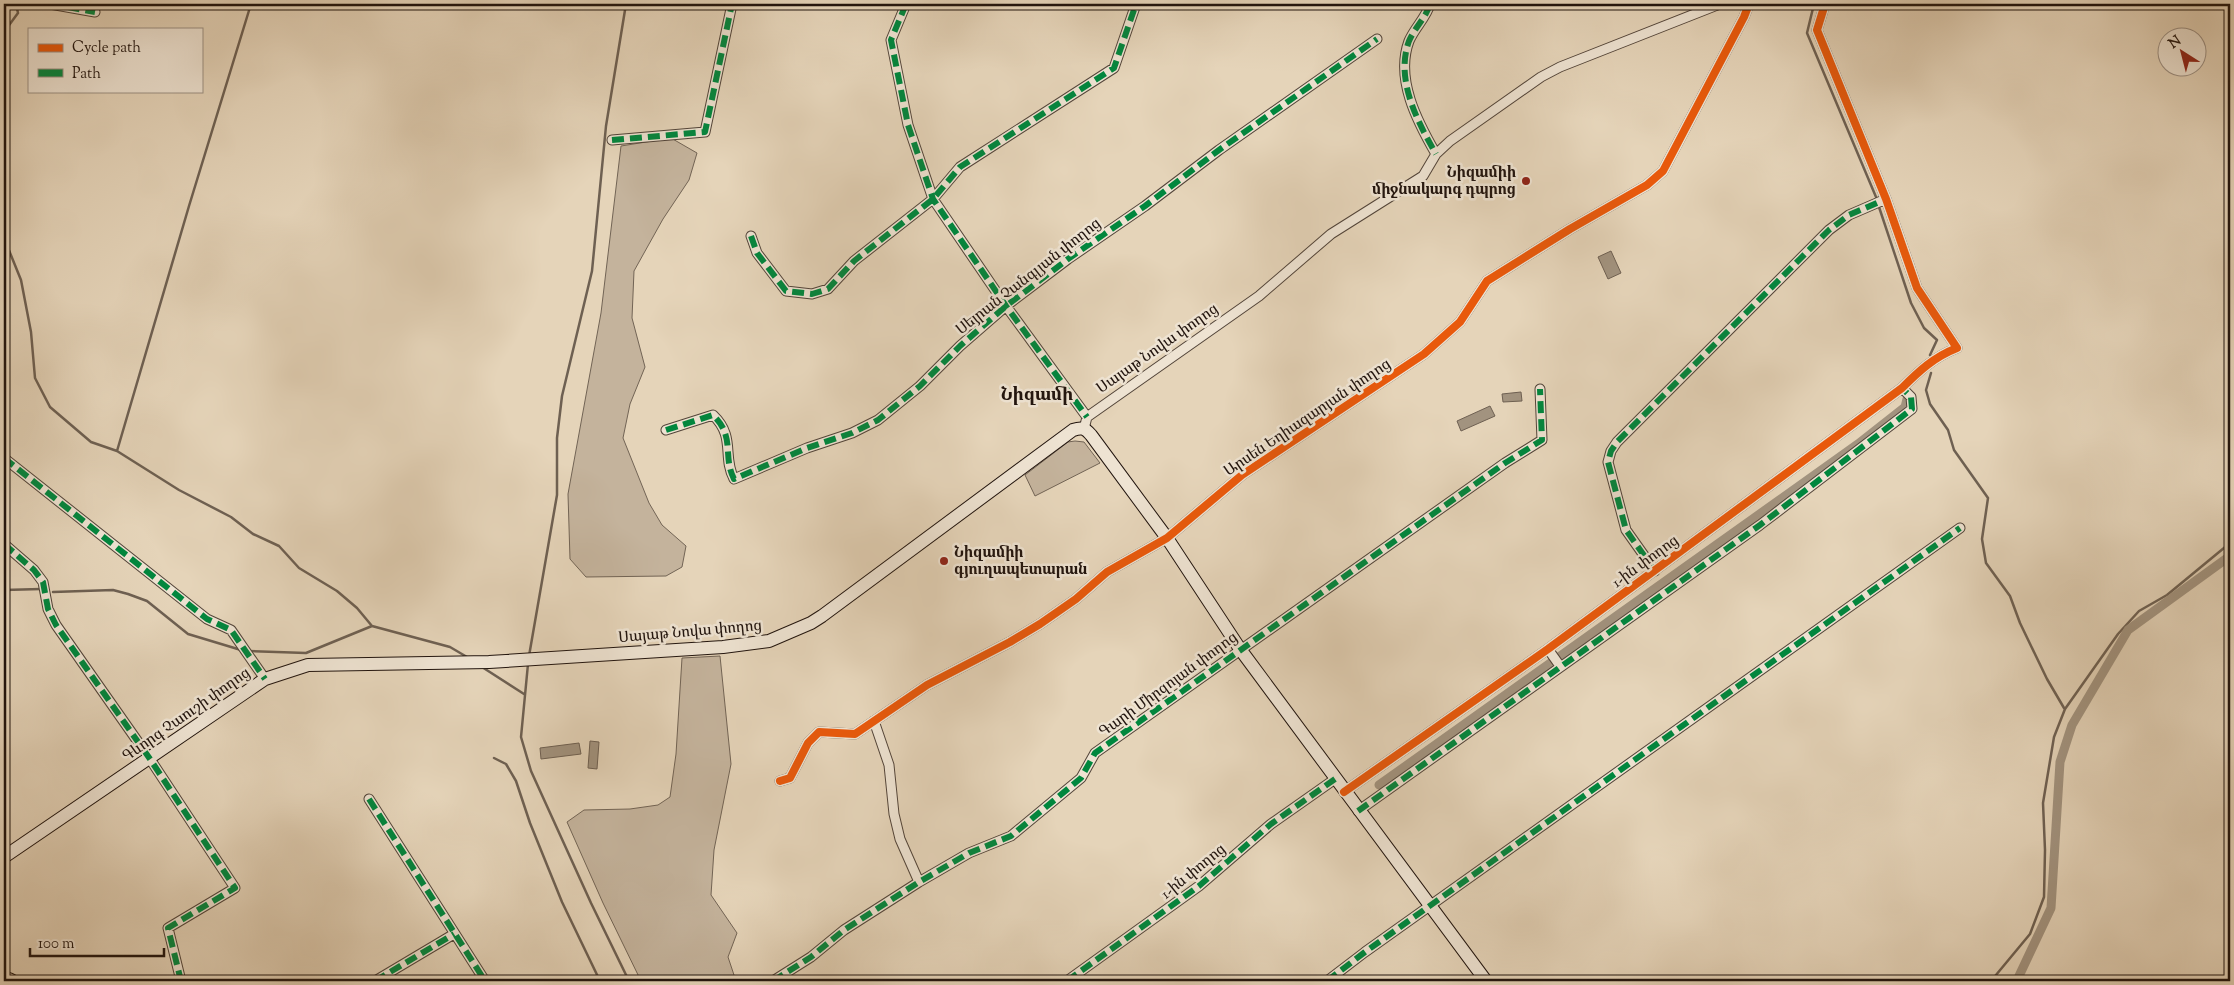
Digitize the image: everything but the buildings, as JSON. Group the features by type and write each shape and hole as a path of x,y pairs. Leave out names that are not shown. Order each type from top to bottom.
{"main road":[{"path":"1086,423 1167,538 1240,649 1358,811 1486,981"},
{"name":"Սայաթ Նովա փողոց","path":"489,662 723,647 769,641 789,633 822,616 1073,430 1086,423"},
{"name":"Գևորգ Չաուշի փողոց","path":"4,856 150,759 265,679 308,665 489,662"},
{"path":"4,979 10,981"}],"street":[{"path":"50,4 95,12"},
{"path":"612,140 705,132 732,4"},
{"path":"906,4 891,40 908,125 933,199 1086,423"},
{"path":"751,236 757,253 786,291 812,294 828,290 854,261 933,199 960,167 1114,68 1136,4"},
{"path":"1430,4 1428,13 1412,34 1405,52 1405,80 1421,129 1436,154"},
{"name":"Սայաթ Նովա փողոց","path":"1086,423 1259,296 1331,234 1423,176 1436,154 1450,141 1541,76 1720,4"},
{"name":"Արսեն Եղիազարյան փողոց","path":"780,781 790,778 808,743 819,732 855,734 927,685 1010,642 1040,624 1076,599 1107,572 1167,538 1242,475 1424,354 1460,322 1487,281 1570,229 1647,185 1663,172 1749,4"},
{"path":"1655,571 1626,530 1608,462 1610,451 1829,230 1849,215 1886,199 1817,30 1825,4"},
{"name":"Սեյրան Չանգլյան փողոց","path":"666,430 713,415 724,425 730,453 730,471 734,479 852,433 878,420 920,386 960,346 1006,306 1068,258 1145,206 1219,150 1377,39"},
{"name":"1-ին փողոց","path":"1344,792 1655,571 1902,388 1923,366 1943,353 1957,348 1918,288 1886,199"},
{"name":"Գարի Միրզոյան փողոց","path":"773,981 811,957 844,930 919,882 969,853 1011,836 1081,778 1095,753 1505,463 1542,440 1540,388"},
{"path":"1358,811 1760,525 1912,409 1911,397 1902,388"},
{"path":"4,458 206,619 232,630 238,642 265,679"},
{"path":"1327,981 1429,906 1960,528"},
{"path":"4,544 34,570 43,582 48,609 56,625 150,759 235,888 168,928 181,981"},
{"path":"1548,648 1560,666"},
{"path":"874,721 889,765 894,814 900,839 919,882"},
{"name":"1-ին փողոց","path":"1066,981 1199,886 1271,824 1335,779"},
{"path":"369,799 485,981"},
{"path":"375,981 454,934"}],"shaded area":[{"path":"671,138 697,153 689,180 663,219 634,271 632,318 645,367 630,404 623,438 649,503 662,525 686,546 682,567 666,576 586,577 570,559 568,494 601,313 621,146"},
{"path":"1611,251 1621,273 1608,279 1598,257"},
{"path":"1521,392 1522,401 1503,402 1502,394"},
{"path":"1490,406 1495,416 1461,431 1457,421"},
{"path":"1068,442 1084,442 1100,463 1035,496 1025,475"},
{"path":"720,656 731,764 714,850 711,895 737,933 728,957 736,981 641,981 603,903 567,822 584,810 630,809 658,805 670,797 676,754 682,658"},
{"path":"590,741 599,742 597,769 588,768"},
{"path":"579,743 581,754 541,759 540,748"}],"waterway":[{"path":"4,32 18,13 16,4"},
{"path":"117,451 251,4"},
{"path":"529,656 557,495 557,438 562,396 592,271 606,126 626,4"},
{"path":"1814,4 1807,33 1876,197"},
{"path":"1879,207 1911,303 1924,328 1937,340 1930,355"},
{"path":"4,238 21,280 31,332 35,378 50,407 91,442 117,451 179,490 231,517 253,534 279,546 299,568 337,591 357,608 372,626"},
{"path":"1931,373 1926,390 1930,404 1948,430 1954,450 1988,498 1982,539 1986,563 2010,596 2020,623 2047,679 2064,708"},
{"path":"1379,785 1858,444 1905,407 1907,399"},
{"path":"1991,981 2030,934 2044,897 2043,803 2054,737 2065,709 2118,634 2139,611 2167,595 2230,543"},
{"path":"2020,981 2019,976 2051,908 2060,762 2072,725 2128,630 2230,556"},
{"path":"4,590 41,589"},
{"path":"53,592 113,590 128,594 147,601 188,634 241,650"},
{"path":"249,651 306,653 372,626 450,647 467,657"},
{"path":"528,664 521,737 531,771 629,981"},
{"path":"482,667 524,694"},
{"path":"494,758 506,764 516,781 530,823 562,902 600,981"}],"marked path":[{"path":"50,4 95,12"},
{"path":"612,140 705,132 732,4"},
{"path":"906,4 891,40 908,125 933,199 1006,306 1087,417"},
{"path":"751,236 757,253 786,291 812,294 828,289 854,261 933,199 960,167 1114,68 1136,4"},
{"path":"1430,4 1409,41 1405,55 1405,70 1406,85 1415,114 1436,154"},
{"path":"666,430 713,415 720,423 727,439 729,462 734,479 807,448 852,433 878,420 920,386 960,346 1006,306 1219,150 1377,39"},
{"path":"1655,571 1626,530 1608,462 1611,451 1617,442 1829,230 1849,215 1886,199"},
{"path":"1358,811 1760,525 1912,409 1911,397 1902,388"},
{"path":"773,981 811,957 844,930 919,882 969,853 1011,836 1081,778 1095,753 1505,463 1542,440 1540,389"},
{"path":"4,458 207,619 231,630 265,679"},
{"path":"1327,981 1960,528"},
{"path":"4,544 34,570 43,582 48,609 56,625 150,759 235,888 168,928 181,981"},
{"path":"1067,981 1199,886 1271,824 1335,779"},
{"path":"369,799 485,981"},
{"path":"375,981 454,934"}],"cycle path":[{"path":"780,781 790,778 808,743 819,732 855,734 927,685 1010,642 1040,624 1076,599 1107,572 1167,538 1242,475 1424,354 1460,322 1487,281 1570,229 1647,185 1663,171 1744,17 1749,4"},
{"path":"1344,792 1548,649 1902,388 1927,365 1957,348 1917,288 1886,199 1817,30 1825,4"}],"place":[{"name":"Նիզամիի միջնակարգ դպրոց","path":"1526,181"},
{"name":"Նիզամիի գյուղապետարան","path":"944,561"}],"district":[{"name":"Նիզամի","path":"1037,394"}]}
